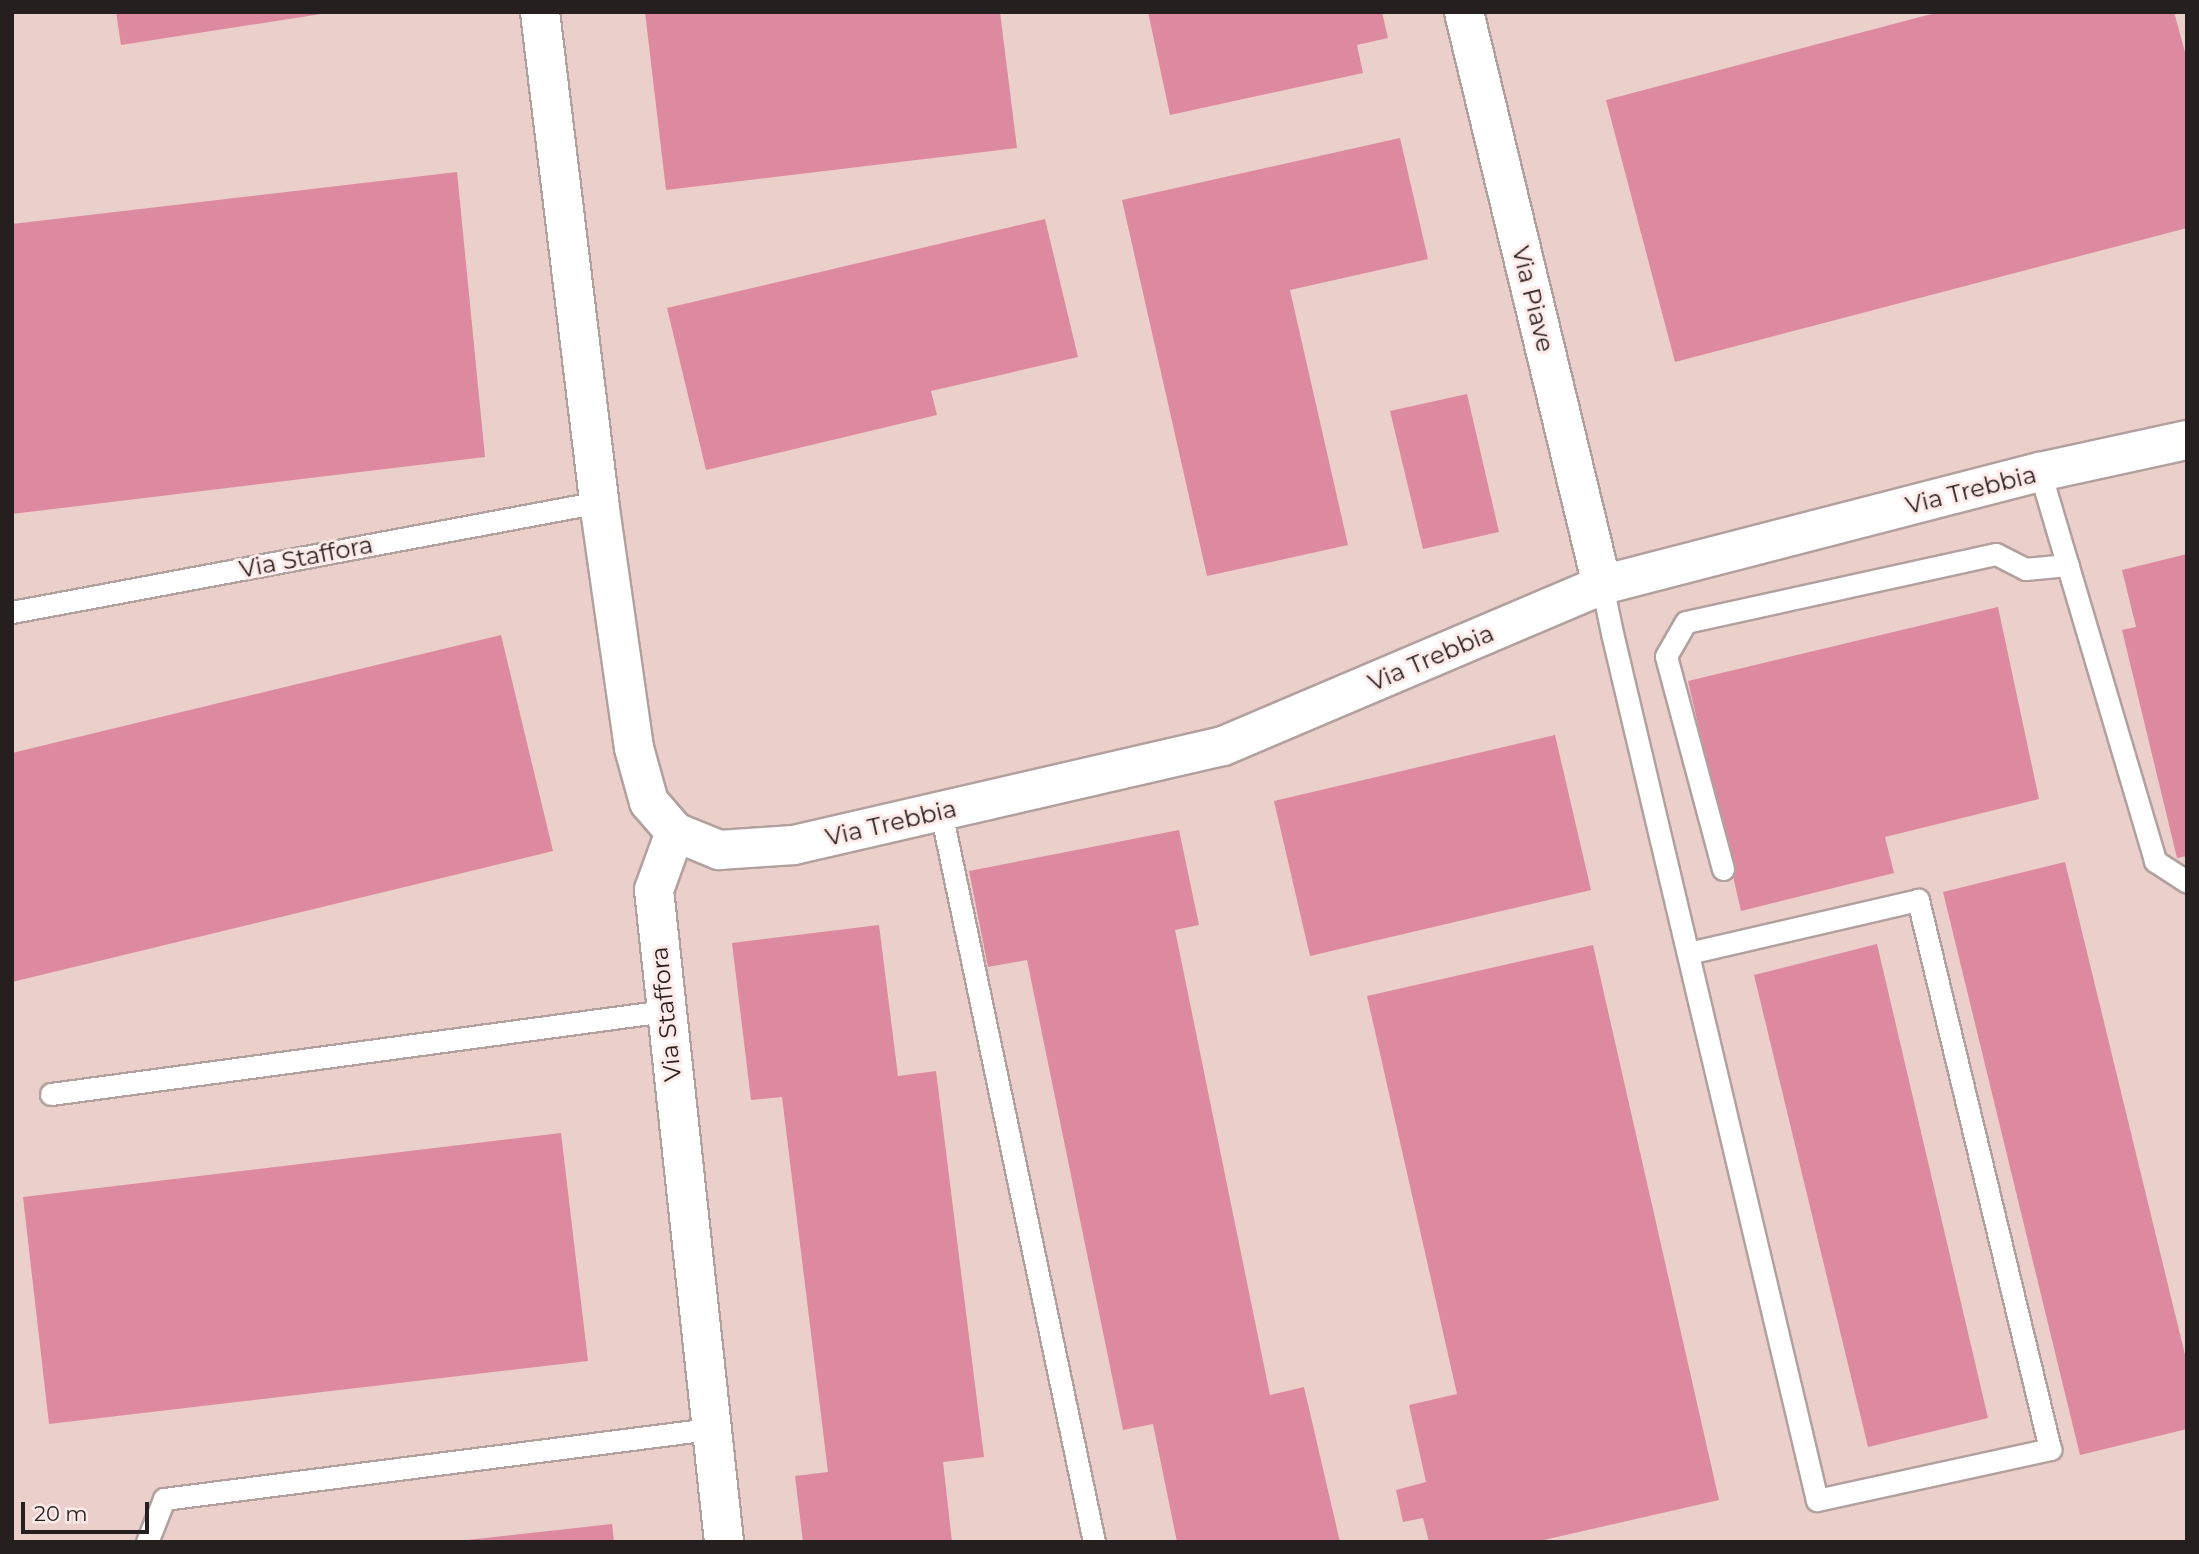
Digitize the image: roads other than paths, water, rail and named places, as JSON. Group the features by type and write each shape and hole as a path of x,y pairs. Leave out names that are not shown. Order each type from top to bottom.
{"street":[{"path":"541,12 599,502 634,748 649,802 675,832"},
{"name":"Via Piave","path":"1464,12 1602,585"},
{"name":"Via Trebbia","path":"675,832 719,850 794,845 1223,746 1602,585 2040,472 2187,440"},
{"name":"Via Staffora","path":"675,832 654,890 724,1542"}],"lane":[{"path":"2040,472 2155,861 2187,882"},
{"name":"Via Staffora","path":"12,612 599,502"},
{"path":"1723,869 1666,656 1686,622 1996,554 2025,569 2068,565"},
{"path":"1602,585 1688,953 1817,1500 2050,1449 1918,900 1688,953"},
{"path":"941,812 1094,1542"},
{"path":"51,1094 665,1011"},
{"path":"147,1542 164,1499 710,1429"}]}
